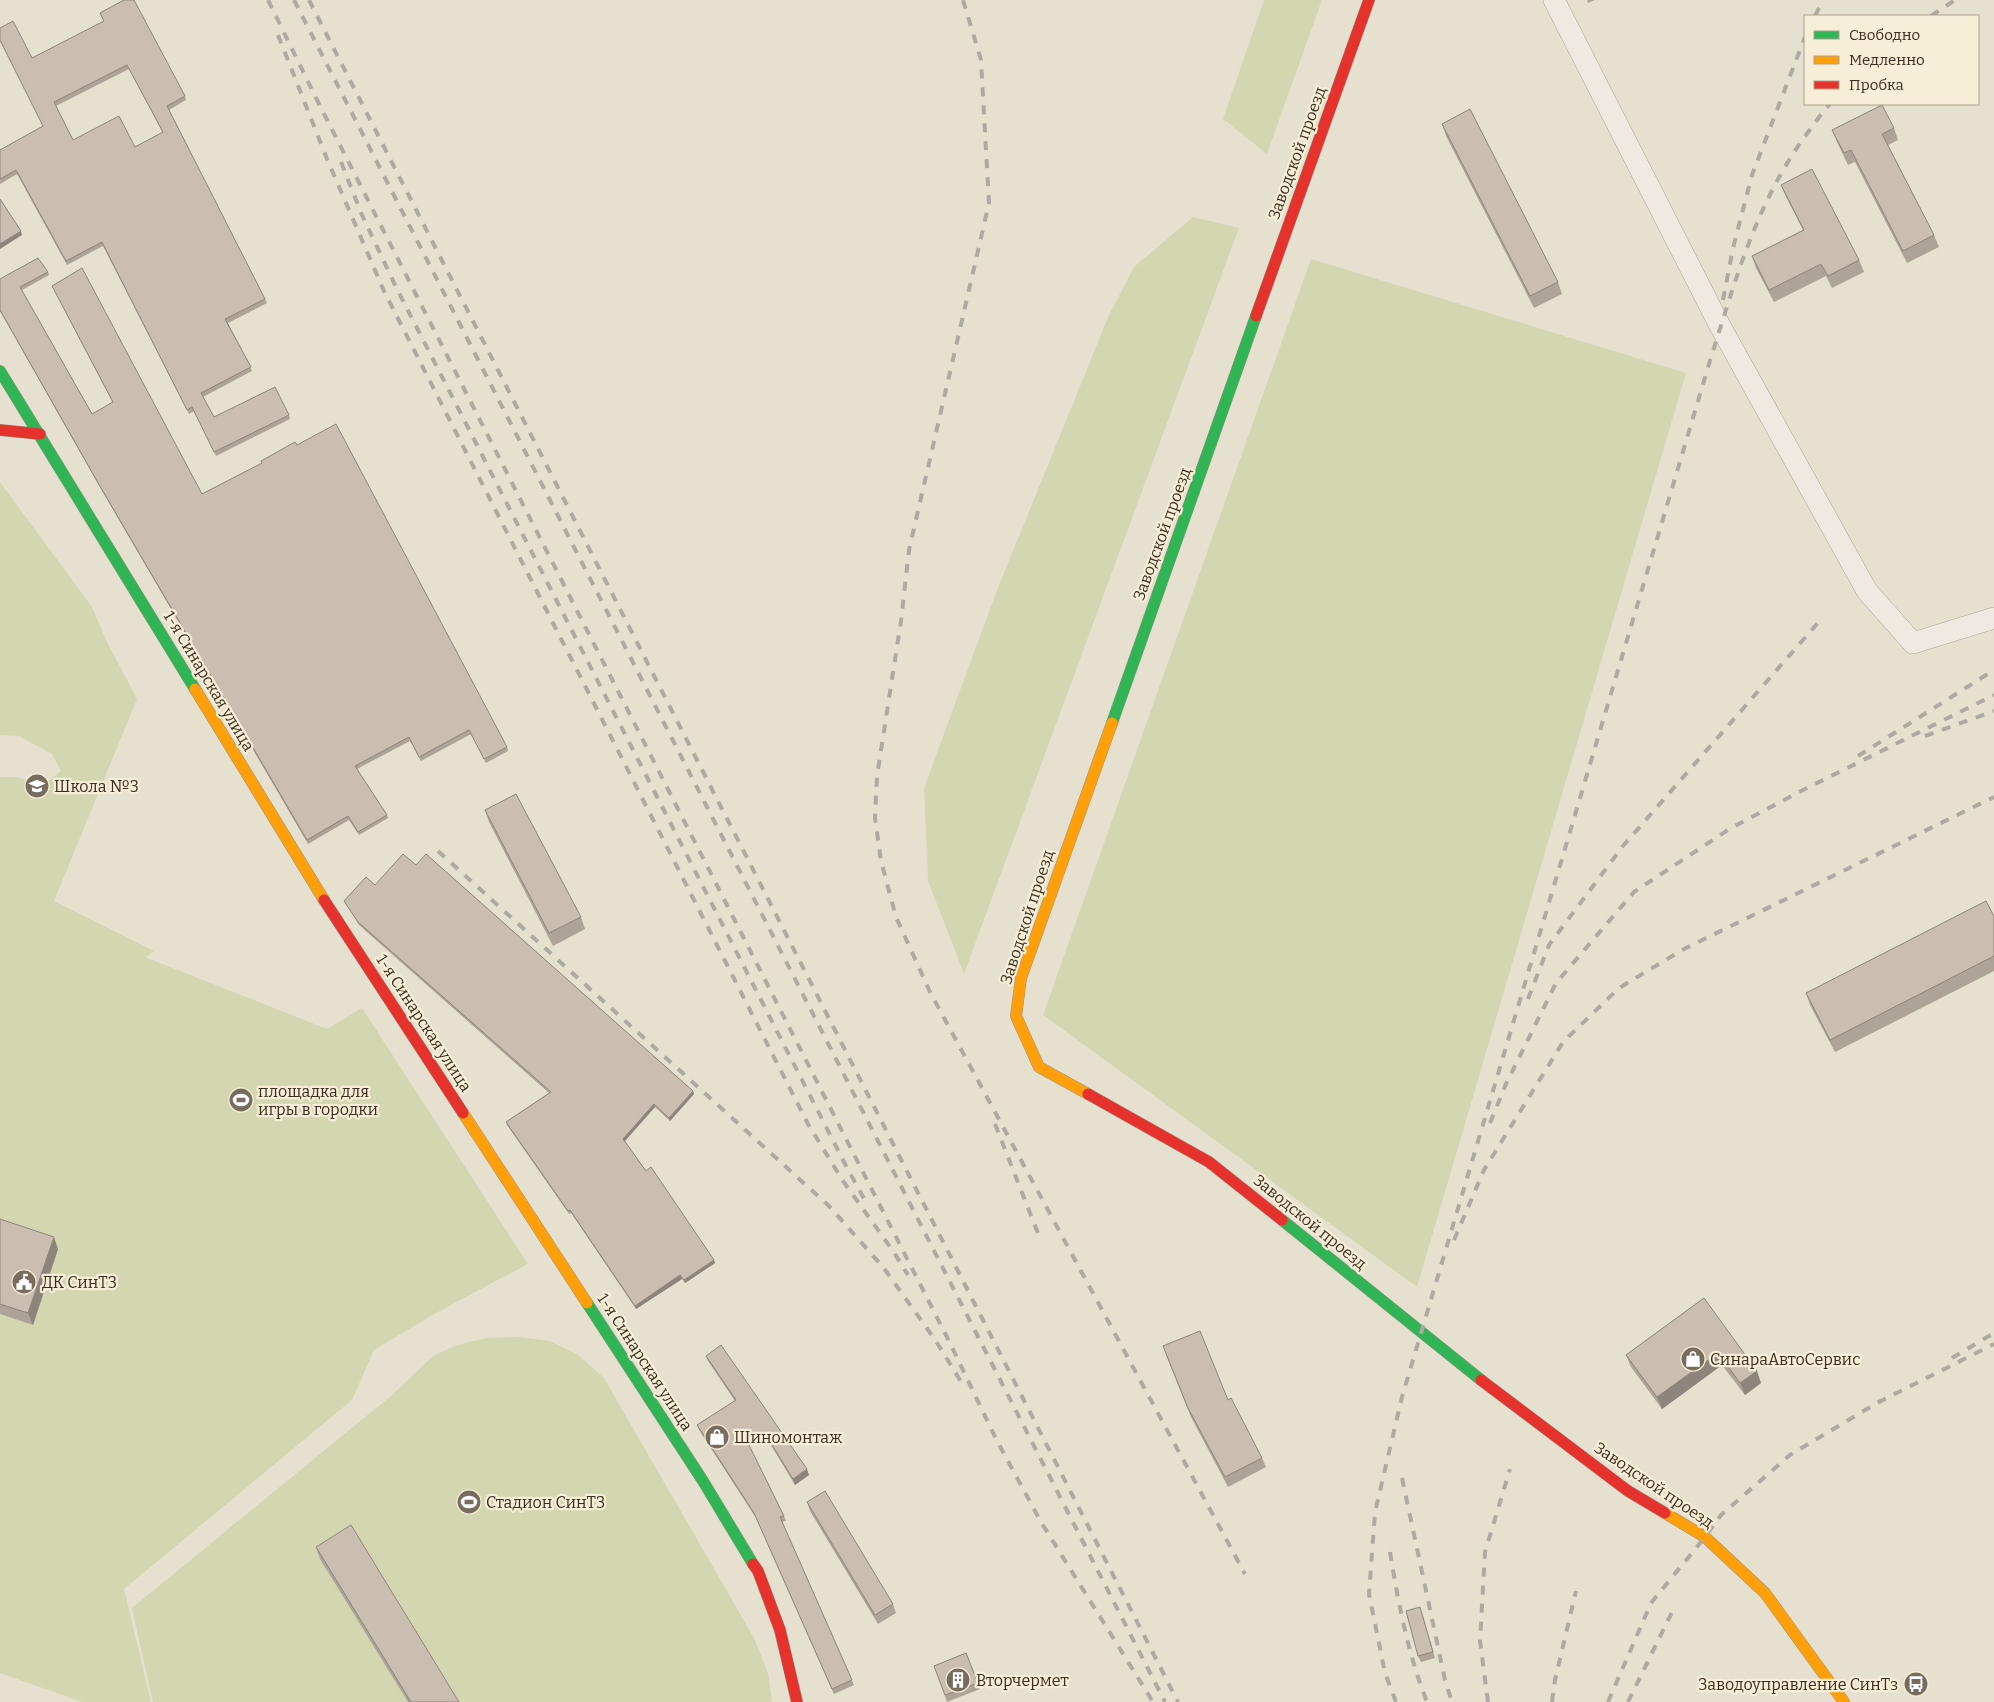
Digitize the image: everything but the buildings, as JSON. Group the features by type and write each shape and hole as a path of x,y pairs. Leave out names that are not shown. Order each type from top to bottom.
{"street":[{"name":"Заводской проезд","path":"1369,0 1021,978 1016,1016 1040,1067 1209,1162 1498,1394 1628,1490 1705,1537 1765,1593 1844,1702"},
{"path":"1554,0 1719,324 1867,591 1913,643 1994,618"},
{"name":"1-я Синарская улица","path":"0,371 320,894 688,1458 758,1571 780,1630 797,1702"},
{"path":"0,430 40,434"}],"green space":[{"path":"1264,0 1322,0 1267,154 1223,119"},
{"path":"1193,217 1239,228 964,974 928,881 924,788 997,590 1109,315 1134,267"},
{"path":"1311,259 1686,373 1417,1287 1043,1015"},
{"path":"0,482 92,607 107,642 137,699 54,901 154,951 145,957 327,1029 362,1008 528,1264 436,1313 374,1350 352,1400 124,1589 151,1702 82,1702 0,1673 0,777 16,777 44,784 61,771 52,754 19,736 0,735"},
{"name":"Стадион СинТЗ","path":"518,1337 550,1341 577,1354 604,1378 754,1638 768,1673 772,1702 153,1702 132,1608 392,1395 433,1356 457,1345 486,1338"}],"railway":[{"path":"268,0 319,104 950,1343 996,1439 1041,1522 1153,1702"},
{"path":"294,0 1165,1702"},
{"path":"309,0 1178,1702"},
{"path":"963,0 981,60 989,203 909,550 901,621 877,776 875,818 881,861 896,917 930,992 1245,1574"},
{"path":"1816,15 1823,0"},
{"path":"1932,15 1955,0"},
{"path":"278,35 327,159 384,291 808,1124 843,1181 908,1275"},
{"path":"1723,300 1733,248 1752,175 1804,40"},
{"path":"1396,1702 1385,1673 1369,1594 1375,1512 1402,1397 1709,364 1738,273 1761,214 1775,185 1791,158 1829,105"},
{"path":"341,162 362,215 396,287 868,1206"},
{"path":"1528,999 1549,945 1623,846 1823,617"},
{"path":"1858,756 1994,670"},
{"path":"1490,1123 1506,1084 1556,983 1634,892 1731,828 1994,695"},
{"path":"1925,736 1994,711"},
{"path":"1454,1240 1484,1170 1563,1042 1619,988 1684,949 1994,797"},
{"path":"438,851 829,1206 883,1267 936,1341 963,1385"},
{"path":"995,1124 1041,1241"},
{"path":"1952,1358 1994,1333"},
{"path":"1608,1702 1651,1603 1721,1515 1790,1455 1877,1403 1994,1344"},
{"path":"1488,1702 1480,1641 1485,1552 1510,1469"},
{"path":"1402,1478 1445,1680 1452,1702"},
{"path":"1390,1552 1404,1628 1427,1702"},
{"path":"1552,1702 1555,1680 1576,1591"},
{"path":"1628,1702 1674,1608"}],"traffic: fast":[{"path":"1112,723 1256,316"},
{"path":"0,371 195,689"},
{"path":"1282,1220 1481,1380"},
{"path":"587,1303 703,1481 753,1564"}],"traffic: slow":[{"path":"195,689 324,900"},
{"path":"1088,1094 1039,1067 1016,1016 1021,978 1112,723"},
{"path":"463,1113 587,1303"},
{"path":"1665,1513 1705,1537 1765,1593 1844,1702"}],"traffic: jam":[{"path":"1256,316 1369,0"},
{"path":"0,430 40,434"},
{"path":"324,900 463,1113"},
{"path":"1088,1094 1209,1162 1282,1220"},
{"path":"1481,1380 1628,1491 1665,1513"},
{"path":"753,1564 758,1571 780,1630 797,1702"}],"place":[{"name":"Школа №3","path":"37,786"},
{"name":"площадка для игры в городки","path":"241,1100"},
{"name":"ДК СинТЗ","path":"24,1282"},
{"name":"СинараАвтоСервис","path":"1693,1359"},
{"name":"Шиномонтаж","path":"717,1437"},
{"name":"Стадион СинТЗ","path":"469,1502"},
{"name":"Вторчермет","path":"958,1680"},
{"name":"Заводоуправление СинТз","path":"1916,1684"}]}
